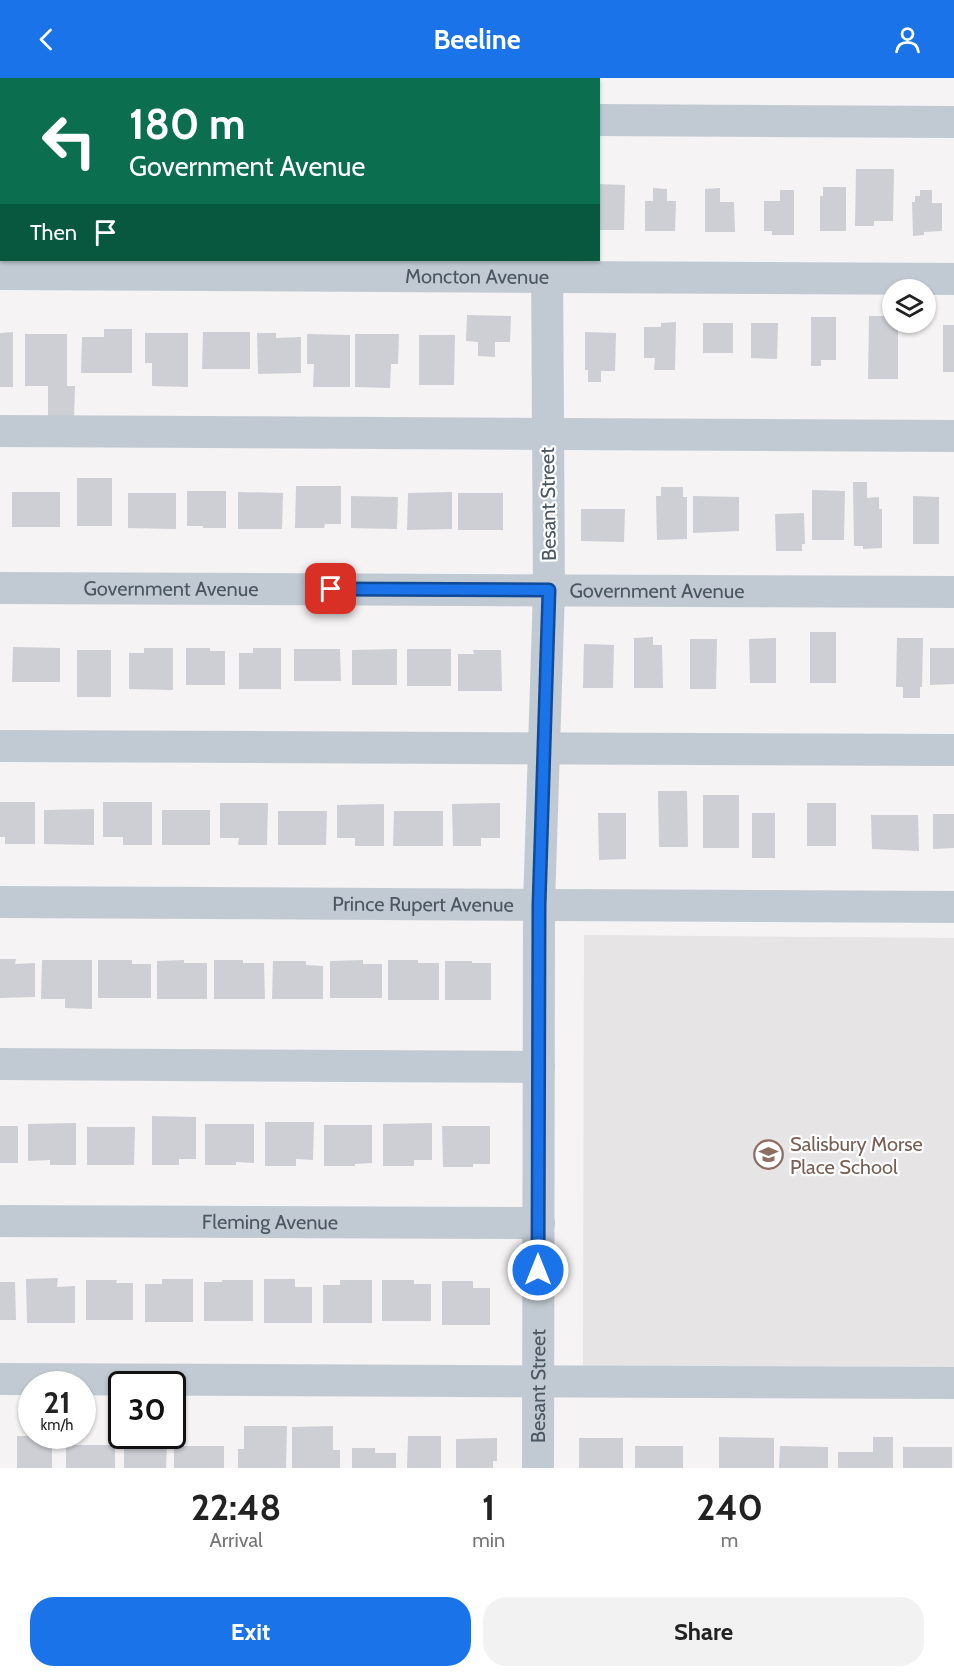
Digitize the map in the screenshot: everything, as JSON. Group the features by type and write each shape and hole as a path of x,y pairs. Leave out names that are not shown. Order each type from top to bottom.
{"street":[{"path":"600,120 954,122"},
{"name":"Moncton Avenue","path":"0,274 547,268 954,279"},
{"name":"Besant Street","path":"537,1468 539,905 549,590 547,268"},
{"path":"0,431 954,436"},
{"name":"Government Avenue","path":"0,588 954,592"},
{"path":"0,746 954,750"},
{"name":"Prince Rupert Avenue","path":"0,902 954,907"},
{"path":"0,1064 539,1067"},
{"name":"Fleming Avenue","path":"0,1221 539,1223"},
{"path":"0,1379 954,1383"}],"shaded area":[{"name":"Salisbury Morse Place School","path":"584,935 954,938 954,1374 583,1372"}],"building":[{"path":"856,169 894,169 893,221 874,221 874,226 855,226"},
{"path":"600,184 625,185 624,230 600,230"},
{"path":"823,187 846,187 846,231 820,231 820,196 823,196"},
{"path":"653,188 667,189 667,201 676,201 675,231 645,231 645,201 653,201"},
{"path":"720,188 720,202 734,202 735,232 705,232 705,189"},
{"path":"780,190 794,190 794,235 772,235 772,231 764,231 764,201 780,201"},
{"path":"920,190 932,190 932,203 942,203 942,231 924,232 924,235 913,236 912,202 915,202 915,196 920,196"},
{"path":"467,315 511,316 510,342 495,342 495,357 478,356 478,342 466,341"},
{"path":"869,316 882,316 882,333 898,333 898,379 868,379"},
{"path":"811,317 836,317 836,360 821,360 821,366 811,366"},
{"path":"676,322 675,370 654,370 655,358 644,358 644,327 661,327 661,323"},
{"path":"703,323 733,323 733,353 703,353"},
{"path":"751,323 778,323 777,359 751,358"},
{"path":"943,325 954,325 954,372 943,372"},
{"path":"104,329 132,329 132,373 81,373 82,337 104,337"},
{"path":"13,332 13,387 0,387 0,333"},
{"path":"203,332 250,332 250,369 202,369"},
{"path":"585,332 616,333 615,371 601,371 601,382 588,382 588,370 585,370"},
{"path":"145,333 188,333 188,387 152,386 152,363 145,363"},
{"path":"257,333 276,333 276,338 301,337 301,373 258,374"},
{"path":"25,334 67,334 67,386 75,386 74,418 48,418 48,386 25,386"},
{"path":"307,334 350,335 350,387 313,387 314,364 307,364"},
{"path":"355,334 399,334 398,364 391,364 390,388 355,387"},
{"path":"419,335 455,335 454,385 419,385"},
{"path":"77,478 112,478 112,526 77,526"},
{"path":"853,482 867,482 867,498 879,497 879,509 882,509 882,548 863,549 863,546 854,546"},
{"path":"296,486 341,486 341,524 325,524 324,528 295,528"},
{"path":"661,487 683,487 683,497 687,497 687,539 657,540 656,496 661,496"},
{"path":"812,490 845,491 844,540 812,540"},
{"path":"187,491 226,491 226,528 187,526"},
{"path":"12,492 60,492 60,527 12,527"},
{"path":"238,492 283,493 282,529 238,529"},
{"path":"452,492 452,529 407,530 408,493"},
{"path":"128,493 176,493 176,529 128,528"},
{"path":"458,493 503,493 503,530 458,530"},
{"path":"351,496 398,497 397,529 351,528"},
{"path":"693,496 739,497 739,531 693,533"},
{"path":"913,496 939,497 939,544 913,544"},
{"path":"581,509 625,509 624,542 581,541"},
{"path":"804,513 805,544 802,544 802,551 776,551 775,514"},
{"path":"810,632 836,632 836,683 810,683"},
{"path":"653,637 653,645 662,645 663,688 634,688 634,638"},
{"path":"776,638 776,683 750,683 749,639"},
{"path":"897,638 923,638 920,698 903,698 903,687 896,687"},
{"path":"690,639 717,639 716,689 690,689"},
{"path":"584,644 614,645 613,688 583,688"},
{"path":"13,647 60,648 60,682 12,682"},
{"path":"144,648 173,648 173,690 129,689 129,653 144,653"},
{"path":"186,648 210,648 210,651 225,651 225,685 186,685"},
{"path":"253,648 281,648 281,689 239,689 239,653 253,653"},
{"path":"930,648 954,648 954,684 930,685"},
{"path":"294,649 340,649 341,681 294,681"},
{"path":"397,649 397,685 352,685 352,650"},
{"path":"407,649 451,649 451,686 407,686"},
{"path":"77,650 111,650 111,697 77,697"},
{"path":"473,650 501,650 502,691 458,691 458,654 474,654"},
{"path":"658,791 687,791 688,847 659,847"},
{"path":"703,795 739,795 739,848 703,848"},
{"path":"0,802 35,802 35,844 5,844 5,837 0,837"},
{"path":"103,802 152,802 152,845 123,845 123,837 103,837"},
{"path":"220,803 268,803 267,845 238,845 239,838 220,838"},
{"path":"500,803 500,838 481,838 481,846 453,846 452,804"},
{"path":"807,803 836,803 836,846 807,846"},
{"path":"384,804 384,846 355,846 355,838 337,838 337,805"},
{"path":"94,809 94,845 44,844 44,810"},
{"path":"162,810 210,810 210,845 162,845"},
{"path":"278,811 327,811 326,845 278,845"},
{"path":"394,811 443,811 443,846 393,846"},
{"path":"598,813 626,813 626,859 599,860"},
{"path":"752,813 775,813 775,858 752,858"},
{"path":"933,814 954,814 954,848 933,849"},
{"path":"871,815 918,815 919,851 872,849"},
{"path":"0,959 16,959 15,964 35,963 35,997 0,998"},
{"path":"42,960 92,960 92,1009 65,1008 65,999 41,999"},
{"path":"98,960 132,960 132,964 151,964 151,998 98,998"},
{"path":"184,960 184,963 207,963 207,999 157,999 157,961"},
{"path":"214,960 264,963 265,999 214,999"},
{"path":"363,960 363,964 382,964 382,998 330,998 330,961"},
{"path":"388,960 439,963 439,1000 388,1000"},
{"path":"273,961 306,961 306,965 323,966 323,999 272,999"},
{"path":"445,961 491,963 491,1000 445,1000"},
{"path":"152,1116 196,1117 196,1159 179,1159 179,1165 152,1165"},
{"path":"265,1122 314,1122 313,1160 296,1159 296,1166 265,1166"},
{"path":"76,1123 76,1165 50,1165 50,1160 28,1161 28,1124"},
{"path":"432,1123 432,1160 414,1160 414,1166 383,1166 383,1124"},
{"path":"205,1124 254,1124 254,1163 205,1165"},
{"path":"324,1125 372,1125 372,1163 355,1164 355,1166 324,1166"},
{"path":"0,1126 18,1126 18,1163 0,1163"},
{"path":"442,1126 490,1126 490,1164 473,1164 473,1167 443,1167"},
{"path":"87,1127 135,1127 134,1165 87,1165"},
{"path":"58,1278 57,1287 75,1286 75,1323 27,1323 26,1279"},
{"path":"162,1279 193,1279 193,1322 145,1322 145,1284 162,1284"},
{"path":"264,1279 295,1279 295,1287 312,1287 312,1323 264,1323"},
{"path":"86,1280 117,1280 116,1283 133,1283 133,1320 86,1320"},
{"path":"222,1280 253,1280 253,1321 204,1321 204,1282 222,1282"},
{"path":"340,1280 372,1280 372,1323 323,1323 323,1285 340,1285"},
{"path":"382,1280 414,1280 414,1284 431,1284 431,1321 382,1321"},
{"path":"442,1281 473,1281 473,1288 490,1288 490,1325 442,1325"},
{"path":"0,1282 15,1282 16,1320 0,1320"},
{"path":"244,1426 287,1426 286,1468 238,1468 238,1449 244,1449"},
{"path":"333,1426 333,1450 340,1450 340,1468 292,1468 292,1427"},
{"path":"17,1436 18,1449 52,1449 52,1468 17,1468"},
{"path":"408,1436 441,1436 441,1468 407,1468"},
{"path":"719,1437 774,1438 774,1468 719,1468"},
{"path":"873,1437 893,1437 893,1468 838,1468 838,1452 873,1452"},
{"path":"497,1438 497,1461 493,1461 493,1468 456,1468 456,1439"},
{"path":"579,1438 623,1438 623,1468 579,1468"},
{"path":"96,1445 108,1445 108,1449 115,1449 115,1468 66,1468 66,1449 96,1449"},
{"path":"186,1446 224,1446 224,1468 174,1468 174,1449 186,1449"},
{"path":"635,1446 683,1446 683,1468 635,1468"},
{"path":"780,1446 828,1447 828,1468 779,1468"},
{"path":"903,1447 952,1447 952,1468 903,1468"},
{"path":"352,1448 375,1448 375,1453 396,1453 396,1468 352,1468"},
{"path":"124,1449 167,1449 166,1468 124,1468"}],"place":[{"name":"Salisbury Morse Place School","path":"769,1155"}],"route":[{"path":"331,589 549,590 539,905 538,1270"}]}
